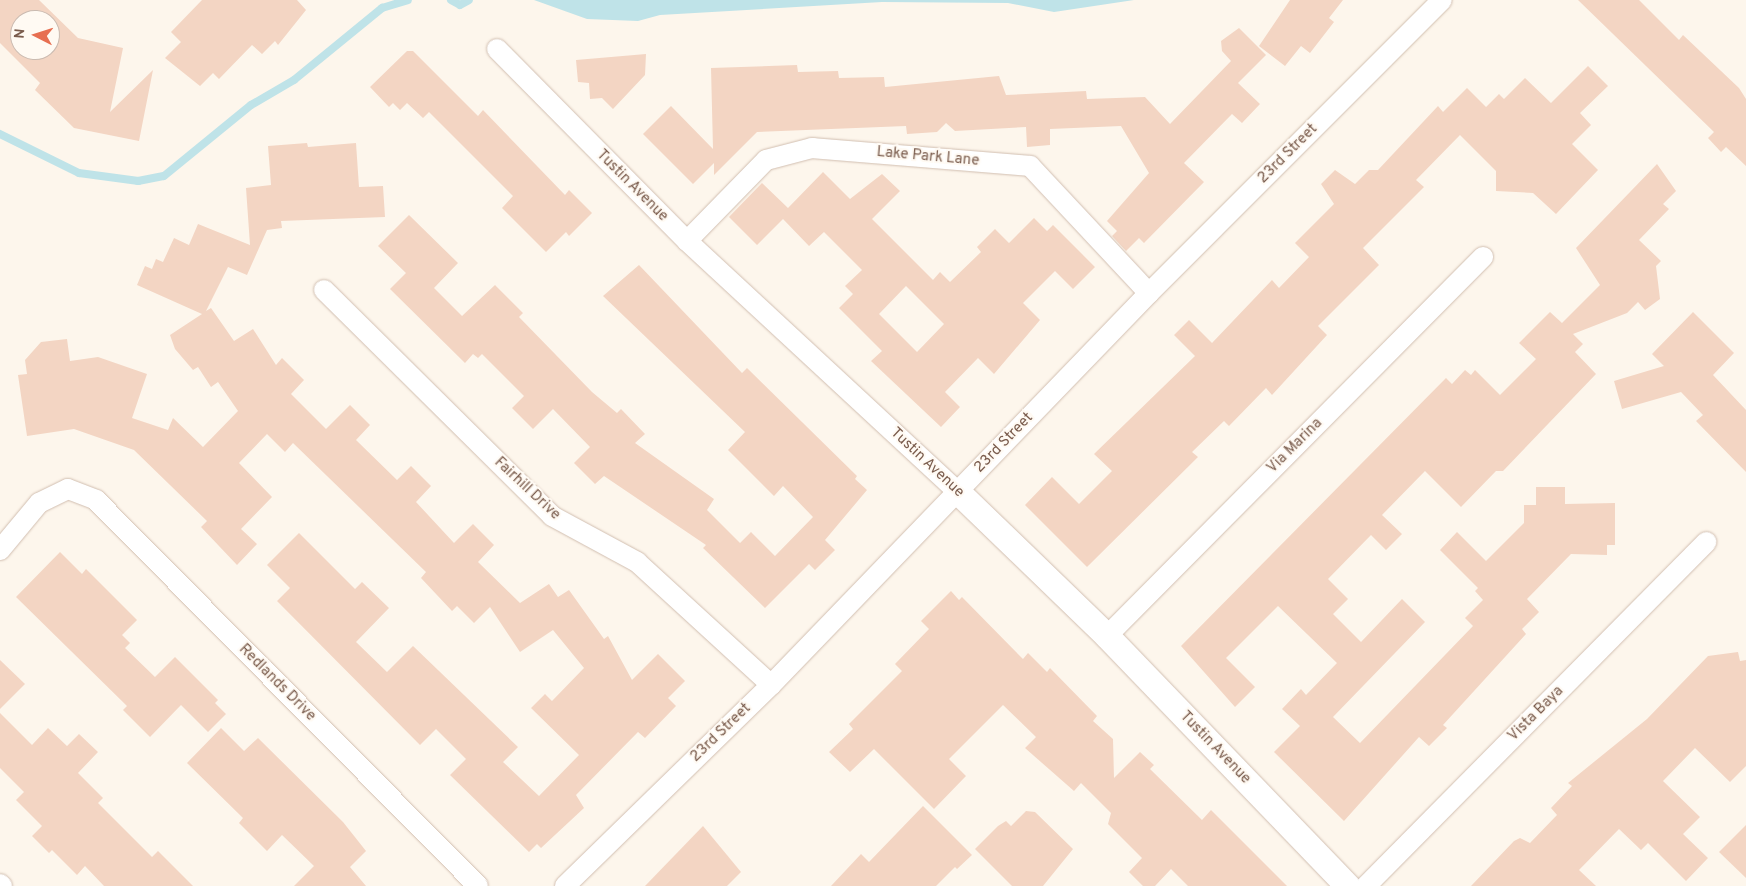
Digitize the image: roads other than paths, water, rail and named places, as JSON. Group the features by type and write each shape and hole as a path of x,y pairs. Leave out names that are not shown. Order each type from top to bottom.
{"street":[{"name":"23rd Street","path":"565,886 771,685 1149,293 1442,0"},
{"name":"Tustin Avenue","path":"497,49 687,241 957,491 1107,636 1348,886"},
{"name":"Lake Park Lane","path":"687,241 766,160 812,148 1030,166 1149,293"},
{"name":"Via Marina","path":"1107,636 1484,257"},
{"name":"Fairhill Drive","path":"324,290 552,516 637,562 771,685"},
{"name":"Redlands Drive","path":"0,550 39,503 68,490 96,500 478,886"},
{"name":"Vista Baya","path":"1366,886 1706,542"}],"water":[{"path":"534,0 1134,0 1054,12 1008,3 882,2 660,15 638,21 587,19"}],"waterway":[{"path":"0,134 79,173 138,181 164,176 251,105 294,80 382,8 408,0"},
{"path":"451,0 460,5 469,0"}]}
